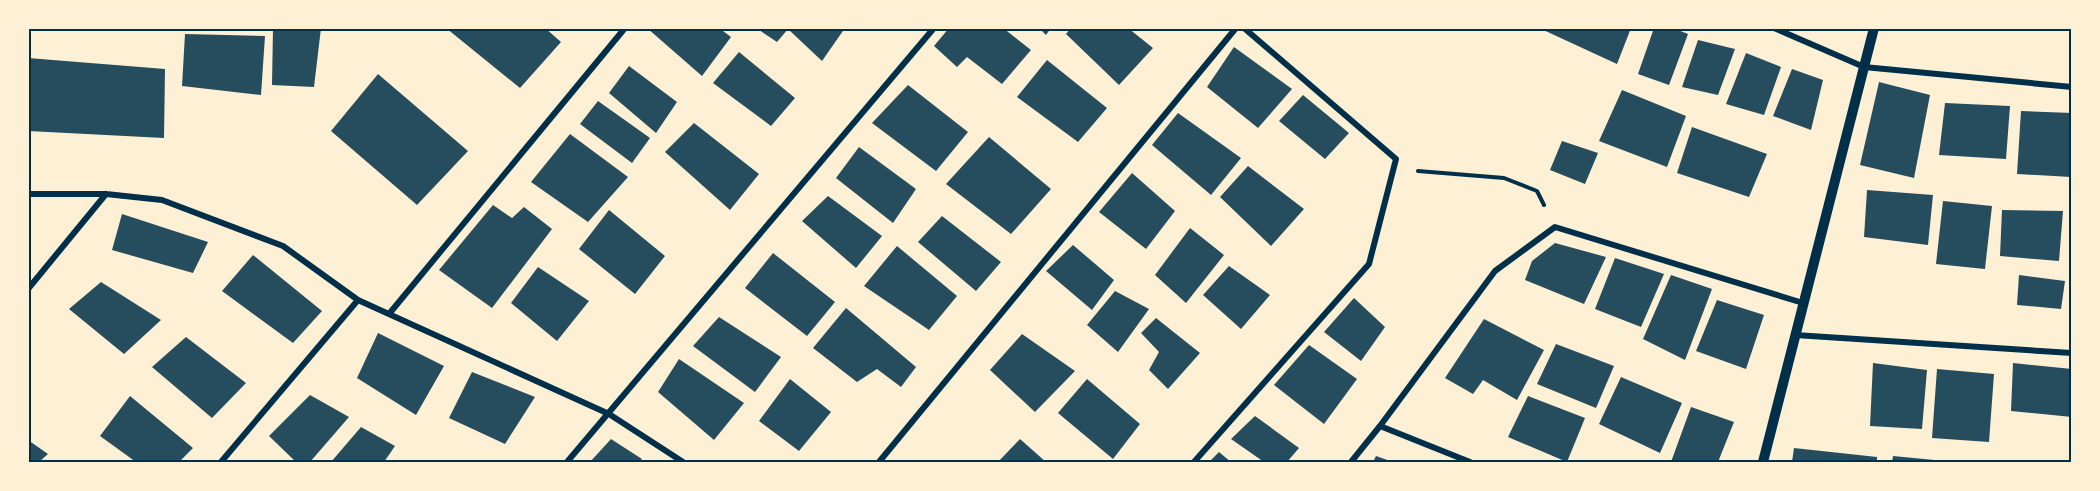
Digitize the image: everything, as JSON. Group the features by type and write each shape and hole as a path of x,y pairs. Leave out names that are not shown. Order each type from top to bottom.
{"street":[{"path":"389,314 625,28"},
{"path":"567,462 934,28"},
{"path":"879,462 1236,28"},
{"path":"1194,462 1369,264 1396,159 1244,28"},
{"path":"1774,28 1864,67 2072,87"},
{"path":"1763,462 1874,28"},
{"path":"28,194 106,194 162,200 283,246 358,300 609,414 683,462"},
{"path":"28,289 106,194"},
{"path":"1351,462 1495,272 1555,227 1803,303"},
{"path":"221,462 358,300"},
{"path":"1795,335 2072,353"},
{"path":"1380,426 1470,462"}],"path":[{"path":"1394,165 1417,171 1504,178 1536,191 1555,227"}],"building":[{"path":"273,28 321,28 314,87 272,85"},
{"path":"446,28 545,28 561,42 520,88"},
{"path":"647,28 719,28 731,37 702,76"},
{"path":"756,28 845,28 822,61 788,29 777,42"},
{"path":"949,28 1003,28 1031,50 1002,84 967,57 957,67 934,46"},
{"path":"1039,28 1051,28 1046,35"},
{"path":"1071,28 1128,28 1153,48 1119,85 1066,34"},
{"path":"1539,28 1631,28 1617,64"},
{"path":"1654,28 1673,28 1688,34 1669,85 1638,74"},
{"path":"185,34 265,36 261,95 182,86"},
{"path":"1698,40 1735,49 1718,95 1682,87"},
{"path":"1234,47 1292,89 1258,128 1207,87"},
{"path":"739,52 795,98 771,126 713,83"},
{"path":"1746,53 1781,67 1764,115 1726,104"},
{"path":"28,58 165,69 164,138 28,131"},
{"path":"1047,60 1107,108 1078,142 1017,97"},
{"path":"629,66 677,102 656,133 609,93"},
{"path":"1792,69 1823,80 1811,130 1773,116"},
{"path":"378,74 468,151 417,205 331,131"},
{"path":"1879,82 1930,95 1914,178 1860,165"},
{"path":"908,85 968,132 936,171 872,123"},
{"path":"1622,90 1686,116 1667,167 1599,141"},
{"path":"1303,95 1349,133 1325,159 1279,121"},
{"path":"598,101 650,138 632,163 580,124"},
{"path":"1945,103 2010,106 2006,159 1939,155"},
{"path":"2021,111 2072,113 2071,177 2017,174"},
{"path":"1178,113 1241,158 1211,195 1152,145"},
{"path":"694,123 759,174 730,210 665,152"},
{"path":"1692,127 1767,154 1749,197 1677,173"},
{"path":"570,134 628,177 588,222 531,182"},
{"path":"989,137 1051,189 1011,234 946,184"},
{"path":"1562,141 1598,153 1585,184 1550,170"},
{"path":"859,147 916,189 893,223 836,178"},
{"path":"1248,166 1304,209 1271,246 1220,197"},
{"path":"1132,173 1175,211 1146,249 1099,212"},
{"path":"1867,190 1933,195 1928,245 1864,237"},
{"path":"828,196 882,236 856,268 802,221"},
{"path":"1943,201 1992,206 1985,269 1936,264"},
{"path":"493,205 512,218 524,207 552,229 492,308 439,270"},
{"path":"609,210 665,256 635,294 579,249"},
{"path":"2002,210 2063,211 2059,261 2000,256"},
{"path":"122,214 208,242 193,273 112,250"},
{"path":"942,216 1001,262 976,291 918,242"},
{"path":"1190,228 1224,255 1186,303 1155,275"},
{"path":"1555,243 1606,257 1584,304 1525,280 1532,261"},
{"path":"1073,245 1114,280 1092,310 1046,271"},
{"path":"897,246 957,296 929,330 864,286"},
{"path":"773,253 835,302 807,336 745,288"},
{"path":"253,255 322,311 293,343 222,291"},
{"path":"1615,258 1664,274 1641,327 1595,309"},
{"path":"1229,266 1270,295 1241,329 1203,295"},
{"path":"538,267 589,301 557,341 511,303"},
{"path":"1671,275 1712,289 1685,360 1643,339"},
{"path":"2019,275 2065,281 2061,309 2017,305"},
{"path":"101,282 161,320 124,354 69,309"},
{"path":"1115,291 1149,309 1118,352 1087,325"},
{"path":"1354,298 1385,327 1361,361 1324,332"},
{"path":"1717,300 1764,315 1746,369 1696,351"},
{"path":"846,308 916,367 901,387 877,369 857,382 813,348"},
{"path":"719,317 781,357 755,392 693,346"},
{"path":"1156,318 1200,353 1168,389 1149,370 1159,352 1141,333"},
{"path":"1484,319 1544,350 1517,400 1483,380 1473,394 1445,378"},
{"path":"378,333 444,366 416,415 357,378"},
{"path":"1022,334 1075,371 1035,412 990,370"},
{"path":"186,337 246,383 212,418 152,367"},
{"path":"1556,344 1614,366 1596,408 1537,384"},
{"path":"1309,345 1357,379 1324,424 1274,385"},
{"path":"679,359 744,403 714,440 658,392"},
{"path":"1873,363 1927,370 1922,429 1870,426"},
{"path":"2013,363 2072,369 2072,417 2011,411"},
{"path":"1937,369 1994,374 1989,442 1932,438"},
{"path":"472,372 535,397 505,444 449,418"},
{"path":"1621,377 1682,403 1660,453 1599,424"},
{"path":"790,379 831,412 799,451 759,421"},
{"path":"1087,379 1140,424 1113,459 1058,413"},
{"path":"310,395 349,417 310,462 296,462 269,436"},
{"path":"130,396 193,448 179,462 136,462 100,436"},
{"path":"1528,396 1585,418 1567,462 1508,437"},
{"path":"1691,407 1734,422 1718,462 1671,462"},
{"path":"1255,416 1299,448 1287,462 1264,462 1231,439"},
{"path":"361,427 395,446 384,462 331,462"},
{"path":"611,439 642,459 639,462 590,462"},
{"path":"1020,439 1046,462 998,462"},
{"path":"28,440 48,454 39,462 28,462"},
{"path":"1794,448 1877,457 1877,462 1792,462"},
{"path":"1219,452 1231,462 1209,462"},
{"path":"1376,456 1393,462 1373,462"},
{"path":"1893,456 1945,461 1945,462 1892,462"}]}
